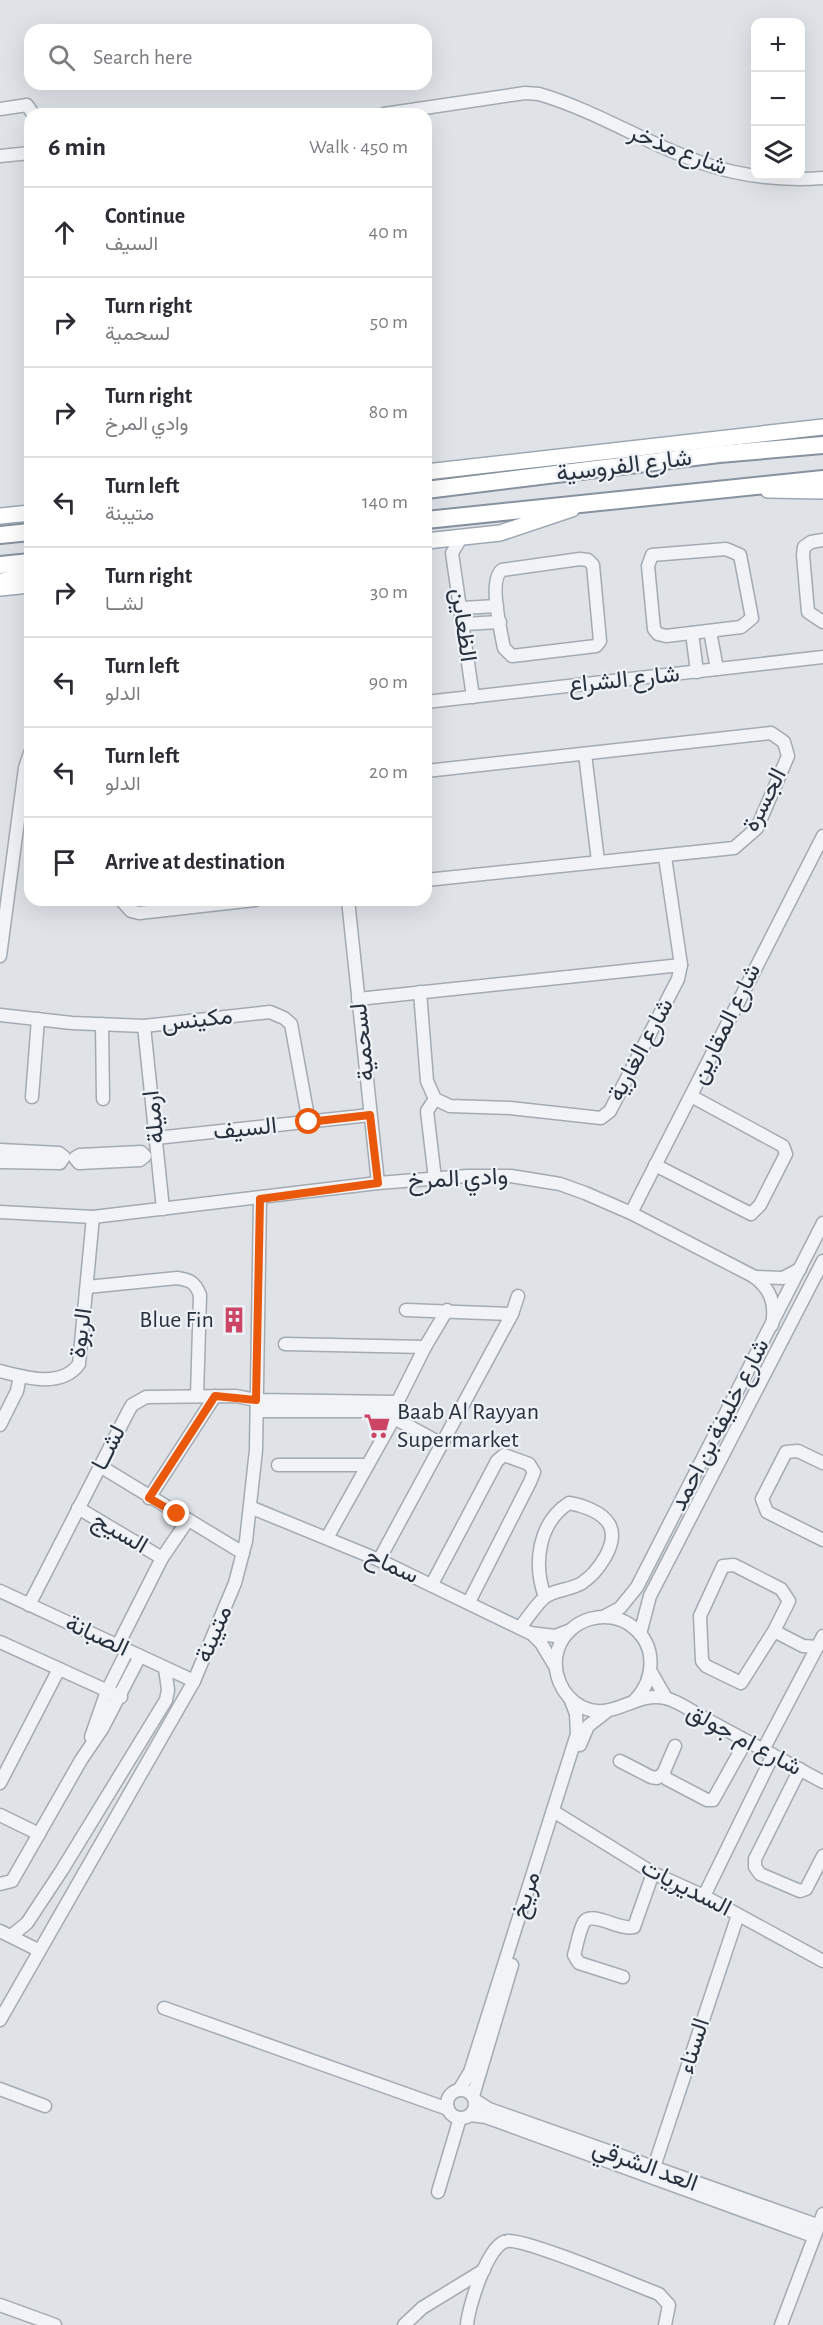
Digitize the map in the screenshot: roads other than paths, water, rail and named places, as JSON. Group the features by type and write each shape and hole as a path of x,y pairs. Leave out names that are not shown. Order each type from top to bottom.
{"highway":[{"path":"789,447 823,440"},
{"name":"شارع الفروسية","path":"432,489 789,447 823,445"},
{"name":"شارع الفروسية","path":"432,519 823,479"},
{"path":"0,534 24,532"},
{"path":"0,565 24,563"},
{"path":"0,582 24,576"}],"main road":[{"name":"شارع الفروسية","path":"432,471 823,427"},
{"name":"شارع الفروسية","path":"735,489 823,490"},
{"name":"شارع الفروسية","path":"432,541 500,532 592,502"},
{"path":"0,516 24,514"},
{"path":"0,588 24,586"}],"street":[{"name":"شارع مذخر","path":"424,108 525,93 539,94 704,164 746,176 792,180 823,178"},
{"path":"0,109 27,105 29,108"},
{"path":"0,156 24,154"},
{"name":"الظعاين","path":"461,538 452,553 462,608 473,697"},
{"path":"823,540 811,542 804,547 803,555 808,612 823,622"},
{"name":"الظعاين","path":"432,542 452,553"},
{"path":"726,549 740,555 752,618 741,627 710,630 666,636 658,634 654,628 648,566 652,555 726,549"},
{"path":"580,559 588,560 593,565 600,641 594,647 512,656 504,648 497,606 496,577 502,570 580,559"},
{"path":"462,608 497,606"},
{"path":"464,624 500,622"},
{"path":"710,630 717,669"},
{"path":"692,633 697,672"},
{"name":"شارع الشراع","path":"432,701 823,657"},
{"name":"الجسرة","path":"432,770 771,733 784,742 788,756 757,828 734,848 665,857 598,861 432,879"},
{"path":"585,754 598,861"},
{"path":"0,956 24,776"},
{"name":"شارع المقارين","path":"631,1213 823,836"},
{"path":"665,857 681,965"},
{"path":"126,906 131,911 139,913 201,906"},
{"name":"لسحمية","path":"349,906 378,1183"},
{"name":"شارع الغارية","path":"358,999 681,965 678,979 610,1111 601,1118 510,1108 450,1106 435,1099"},
{"path":"420,992 427,1082 435,1099 427,1111 435,1179"},
{"name":"مكينس","path":"0,1015 144,1026 270,1012 291,1024 309,1122"},
{"path":"32,1097 38,1019"},
{"path":"102,1024 103,1100"},
{"name":"ارميلة","path":"144,1026 163,1209"},
{"path":"655,1165 751,1214 760,1205 786,1154 783,1146 691,1096"},
{"name":"السيف","path":"156,1138 370,1115"},
{"path":"98,1158 142,1159 145,1156 158,1154"},
{"path":"6,1156 38,1157"},
{"name":"وادي المرخ","path":"0,1212 93,1217 260,1199 378,1183 490,1175 533,1178 560,1184 631,1213 753,1276 769,1292 774,1314 772,1325"},
{"name":"متيبنة","path":"0,2020 194,1681 235,1583 243,1553 250,1506 257,1405 260,1199"},
{"name":"الربوة","path":"0,1371 20,1376 63,1379 72,1374 79,1364 93,1217"},
{"name":"شارع خليفة بن احمد","path":"605,1617 620,1608 637,1587 823,1223"},
{"name":"شارع خليفة بن احمد","path":"640,1634 650,1596 823,1261"},
{"name":"وادي المرخ","path":"753,1276 783,1278 800,1269"},
{"path":"87,1287 177,1278 189,1280 196,1285 200,1295 197,1396"},
{"path":"379,1560 440,1443 513,1314 518,1296"},
{"path":"406,1310 513,1314"},
{"path":"327,1538 395,1410 424,1347 447,1310"},
{"path":"285,1344 424,1347"},
{"path":"0,1425 17,1391 20,1376"},
{"name":"لشــا","path":"29,1605 132,1405 139,1399 146,1396 215,1396 257,1405 395,1410"},
{"path":"149,1498 215,1396"},
{"path":"395,1410 440,1443"},
{"path":"823,1463 798,1451 786,1452 762,1499 767,1512 823,1540"},
{"path":"432,1584 497,1461 504,1455 529,1464 534,1472 530,1482 469,1602"},
{"path":"278,1465 366,1465"},
{"path":"100,1466 149,1498 243,1553"},
{"path":"525,1630 545,1597 582,1583 596,1571 604,1558 612,1536 610,1524 602,1516 580,1505 569,1503 555,1512 543,1538 538,1573 545,1597"},
{"name":"سماح","path":"250,1506 379,1560 525,1630 541,1643 556,1668"},
{"name":"السيج","path":"78,1508 162,1558"},
{"name":"السيج","path":"81,1760 122,1649 162,1558 188,1520"},
{"path":"734,1565 781,1589 786,1594 789,1601 774,1631 741,1683 706,1665 701,1651 700,1616 723,1566 734,1565"},
{"name":"الصبانة","path":"0,1591 194,1681"},
{"path":"605,1617 621,1620 640,1634 648,1648 651,1672 645,1687 635,1700 622,1708 606,1712 582,1707 569,1697 560,1684 556,1668 557,1652 569,1631 582,1622 605,1617"},
{"name":"سماح","path":"525,1630 555,1636 569,1631"},
{"path":"774,1631 803,1646 820,1641"},
{"path":"704,1896 820,1641"},
{"path":"0,1642 121,1697"},
{"path":"0,1884 12,1881 81,1760 121,1697 140,1656"},
{"name":"متيبنة","path":"6,1934 27,1923 45,1897 166,1700 168,1690 165,1668"},
{"path":"0,1783 59,1669"},
{"name":"شارع ام جولق","path":"651,1672 666,1698 823,1782"},
{"name":"مريخ","path":"474,2098 577,1734 576,1714 569,1697"},
{"name":"شارع ام جولق","path":"635,1700 666,1698"},
{"name":"مريخ","path":"459,2090 470,2072 583,1736 588,1726 606,1712"},
{"path":"663,1774 667,1779 687,1790 707,1800 713,1800 746,1741"},
{"path":"620,1761 657,1778 663,1774 675,1746"},
{"path":"800,1769 755,1859 755,1867 760,1874 800,1892 806,1889 823,1856"},
{"name":"السديريات","path":"556,1813 653,1873 704,1896 823,1960"},
{"path":"0,1815 39,1834"},
{"path":"623,1977 579,1963 574,1955 584,1923 590,1918 627,1928 634,1927 653,1873"},
{"name":"السناء","path":"652,2173 738,1915"},
{"path":"6,1934 38,1950"},
{"path":"164,2008 465,2116"},
{"path":"0,2089 45,2106"},
{"path":"438,2192 465,2116 474,2098 468,2092 459,2090 448,2099 448,2109"},
{"name":"العد الشرقي","path":"474,2098 489,2109 652,2173"},
{"name":"العد الشرقي","path":"465,2116 486,2117 815,2231"},
{"path":"781,2325 823,2214"},
{"path":"467,2325 484,2271 498,2244 507,2241 516,2242 659,2294 669,2305 665,2325"},
{"path":"404,2325 422,2308 484,2271"},
{"path":"0,2305 55,2325"}],"place":[{"name":"Blue Fin","path":"234,1320"},
{"name":"Baab Al Rayyan Supermarket","path":"377,1426"}]}
